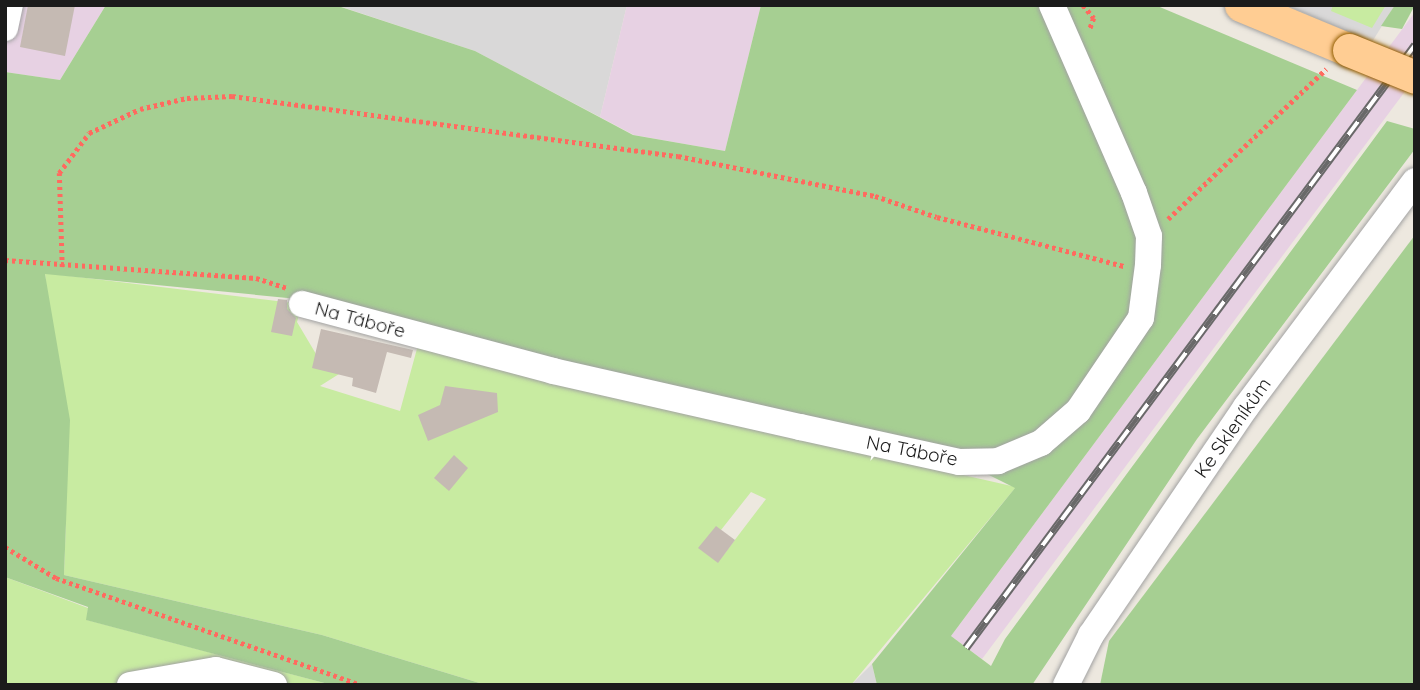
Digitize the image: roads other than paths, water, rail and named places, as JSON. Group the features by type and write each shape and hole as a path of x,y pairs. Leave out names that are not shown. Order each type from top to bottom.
{"main road":[{"path":"1241,5 1415,77"}],"street":[{"path":"5,28 10,5"},
{"name":"Na Táboře","path":"302,304 553,371 787,424 959,462 998,461 1041,443 1078,411 1140,318 1148,265 1149,236 1052,5"},
{"name":"Ke Skleníkům","path":"1066,685 1091,635 1246,407 1415,181"},
{"path":"130,685 216,670 274,685"}],"railway":[{"path":"966,648 1415,45"}]}
